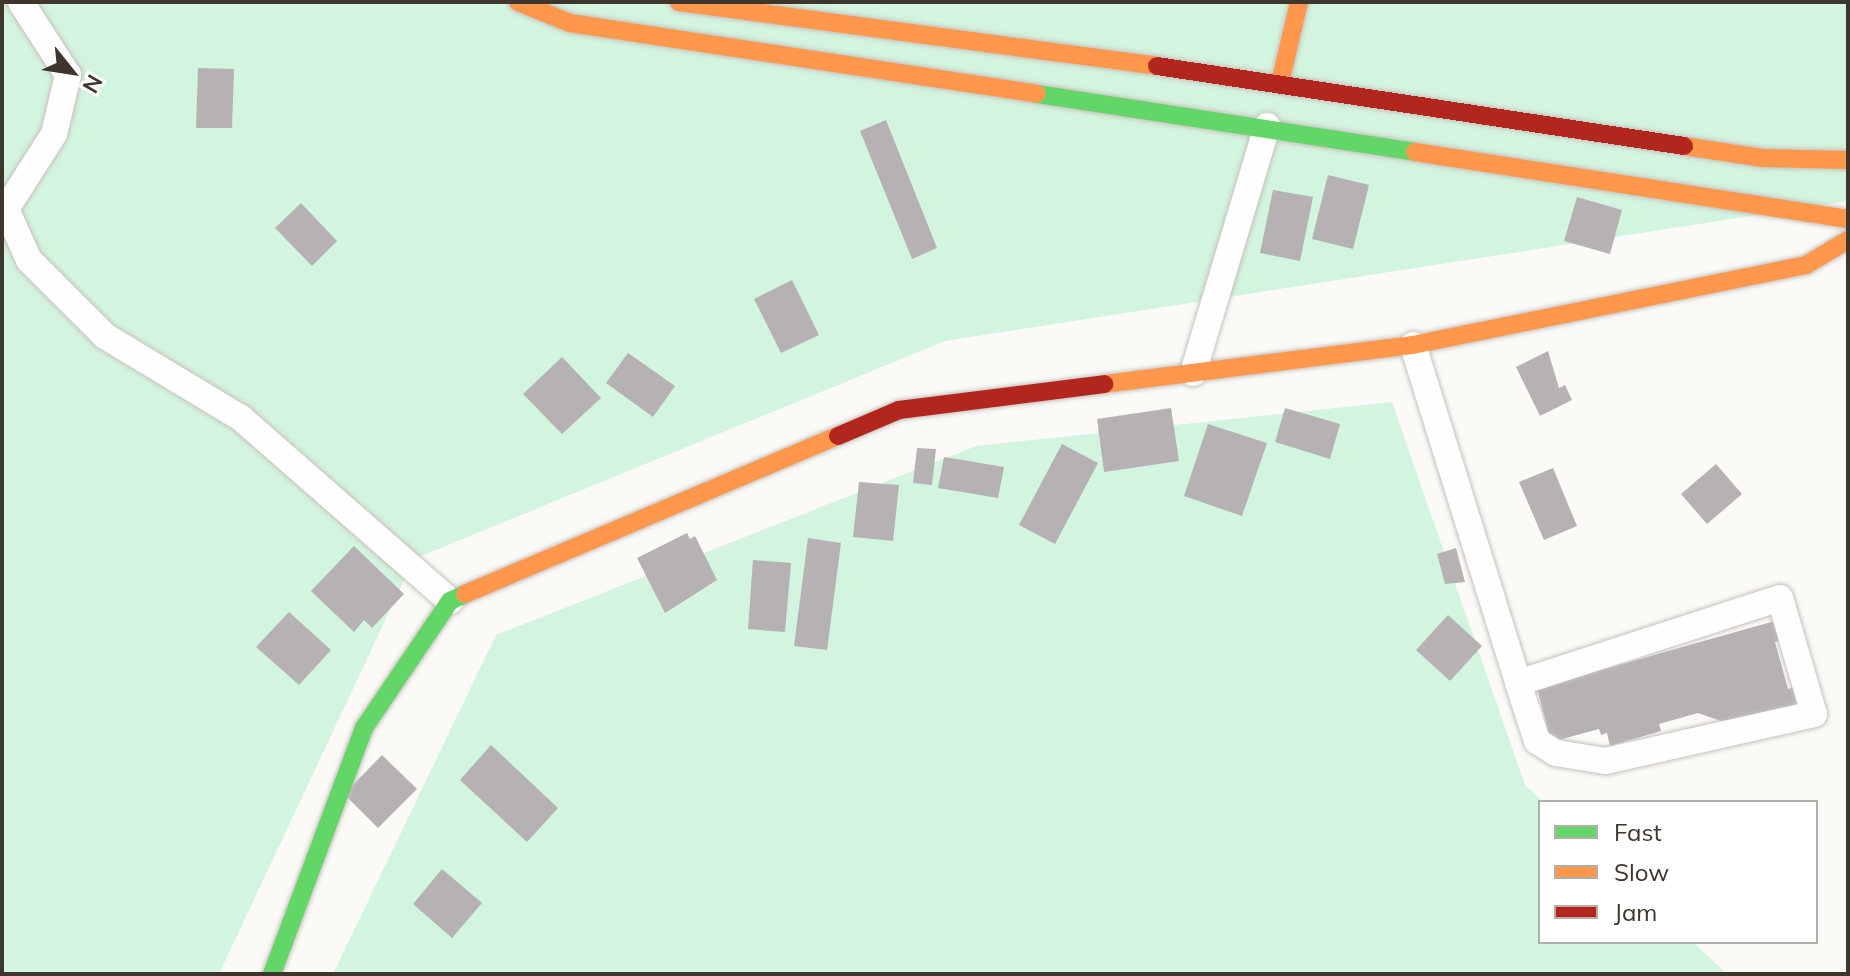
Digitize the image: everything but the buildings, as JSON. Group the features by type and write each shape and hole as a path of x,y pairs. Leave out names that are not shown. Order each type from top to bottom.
{"main road":[{"path":"518,2 570,23 738,52 1267,126 1607,185 1848,219"},
{"path":"679,2 1280,83 1762,158 1848,160"},
{"path":"1280,83 1299,2"},
{"path":"272,974 364,728 450,601 899,410 1413,345 1806,265 1848,240"}],"street":[{"path":"21,2 68,75 54,134 4,206 29,260 105,336 241,418 450,601"},
{"path":"1193,373 1267,126"},
{"path":"1413,345 1518,683 1537,741 1556,753 1605,761 1814,714 1780,598 1518,683"}],"green space":[{"path":"2,2 1848,2 1848,201 945,341 414,559 219,974 2,974"},
{"path":"1392,402 1525,785 1541,800 1538,800 1538,944 1695,944 1727,974 333,974 496,635 976,446"}],"traffic: fast":[{"path":"1037,94 1415,152"},
{"path":"272,974 364,728 450,601 465,594"}],"traffic: slow":[{"path":"518,2 570,23 1037,94"},
{"path":"679,2 1157,66"},
{"path":"1280,83 1299,2"},
{"path":"1684,146 1762,158 1848,160"},
{"path":"1415,152 1848,219"},
{"path":"1104,384 1413,345 1806,265 1848,240"},
{"path":"465,594 838,436"}],"traffic: jam":[{"path":"1157,66 1684,146"},
{"path":"838,436 899,410 1104,384"}]}
